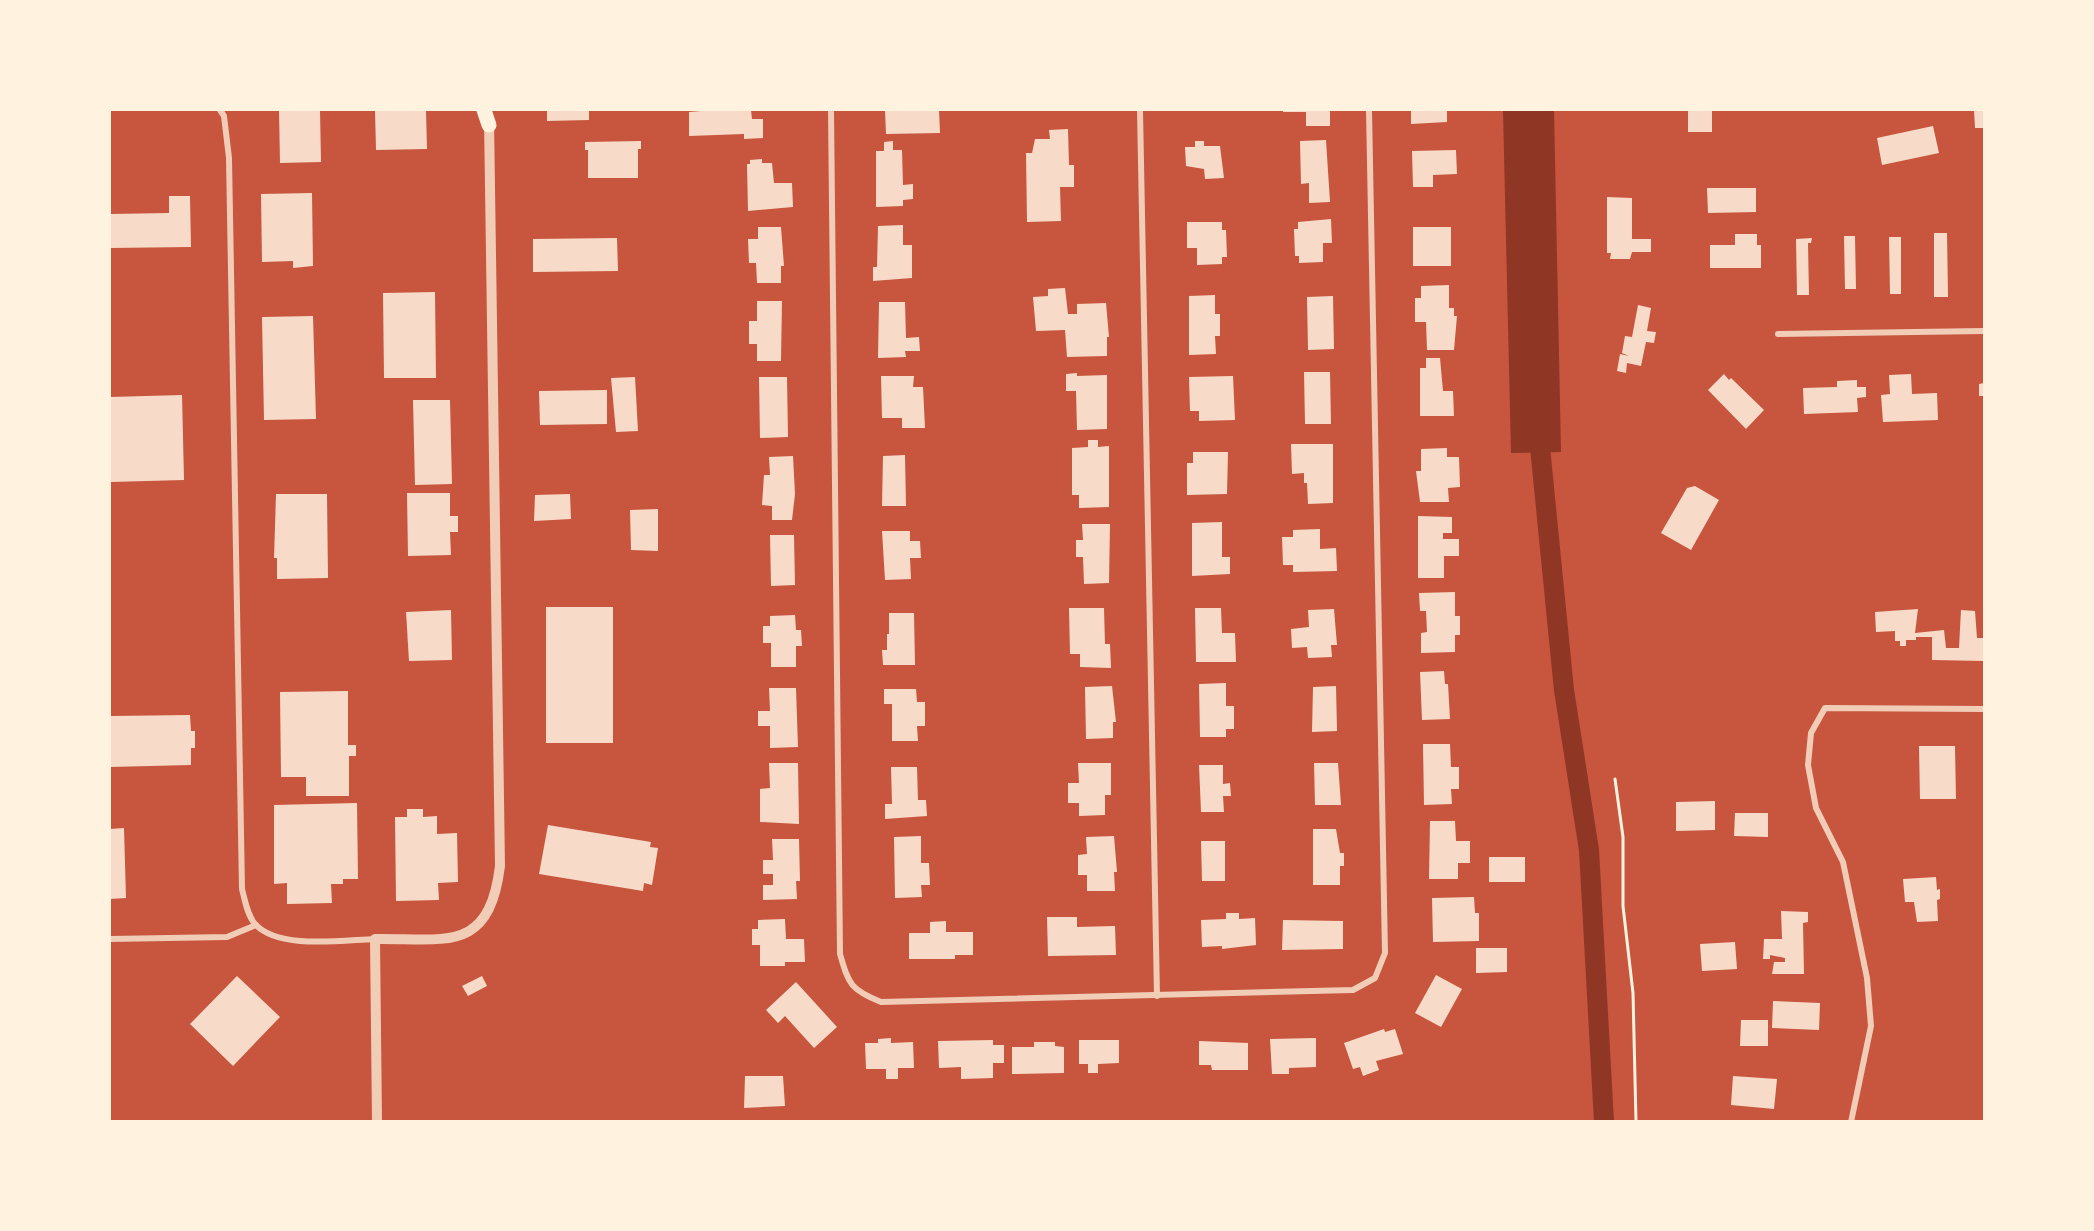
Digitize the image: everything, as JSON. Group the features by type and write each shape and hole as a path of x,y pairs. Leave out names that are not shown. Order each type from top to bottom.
{"main road":[{"path":"484,110 490,115"}],"street":[{"path":"220,110 224,116 229,158 242,889 248,911 256,925 270,934 291,941 453,938 467,933 481,923 491,908 500,866 490,115"},
{"path":"831,110 840,954 846,974 859,993 881,1002 1353,990 1375,978 1385,953 1369,110"},
{"path":"1140,110 1157,996"},
{"path":"1778,334 1984,331"},
{"path":"1851,1122 1871,1026 1866,978 1843,862 1816,808 1808,765 1811,733 1825,708 1984,709"},
{"path":"110,939 227,937 256,925"},
{"path":"375,939 376,1122"}],"path":[{"path":"1615,779 1623,837 1623,906 1633,993 1636,1122"}],"shaded area":[{"path":"1503,110 1554,110 1561,452 1511,453"}],"building":[{"path":"279,110 320,110 321,162 280,163"},
{"path":"375,110 426,110 427,149 376,150"},
{"path":"547,110 589,110 589,120 547,121"},
{"path":"751,110 752,119 763,119 763,138 744,139 744,134 689,136 689,112"},
{"path":"885,110 939,110 940,133 886,134"},
{"path":"1283,110 1330,110 1330,126 1306,126 1306,112 1283,112"},
{"path":"1411,110 1447,110 1447,122 1411,124"},
{"path":"1688,110 1712,110 1712,132 1688,132"},
{"path":"1974,110 1984,110 1984,128 1975,128"},
{"path":"1933,126 1939,153 1882,165 1877,138"},
{"path":"1068,129 1069,165 1074,165 1074,187 1060,187 1061,221 1027,222 1026,153 1032,153 1035,139 1050,139 1049,130"},
{"path":"1326,140 1330,202 1309,203 1309,183 1301,184 1300,141"},
{"path":"641,141 641,149 638,149 638,178 588,178 588,150 585,150 585,142"},
{"path":"893,141 893,150 902,150 903,185 913,184 913,199 903,200 903,206 876,207 876,151 884,151 884,142"},
{"path":"1195,141 1204,141 1204,146 1220,146 1224,178 1205,179 1204,169 1186,166 1185,147 1195,147"},
{"path":"1456,150 1457,174 1433,175 1433,187 1413,187 1412,151"},
{"path":"762,159 762,163 772,163 774,183 792,183 793,207 748,211 747,164 750,164 750,160"},
{"path":"1707,188 1756,188 1756,212 1708,213"},
{"path":"312,193 313,266 293,268 293,261 262,262 261,194"},
{"path":"169,196 190,196 191,247 110,248 110,214 169,213"},
{"path":"1607,197 1632,198 1632,239 1651,239 1651,252 1632,252 1630,259 1610,259 1611,253 1607,253"},
{"path":"1331,219 1332,243 1323,243 1323,262 1299,263 1299,256 1295,256 1294,229 1298,229 1298,222"},
{"path":"1187,222 1222,222 1222,230 1226,230 1227,257 1222,257 1222,264 1197,265 1197,248 1187,248"},
{"path":"903,225 903,245 912,245 912,278 873,281 873,267 877,267 878,226"},
{"path":"758,227 781,227 784,266 781,266 781,283 757,283 756,263 749,263 748,239 758,239"},
{"path":"1413,227 1451,227 1451,266 1413,266"},
{"path":"1934,233 1947,233 1948,297 1934,297"},
{"path":"1735,234 1757,234 1757,245 1761,245 1761,268 1710,268 1710,245 1735,245"},
{"path":"1844,236 1855,236 1856,289 1845,289"},
{"path":"1889,237 1901,237 1901,294 1890,294"},
{"path":"617,238 618,271 533,272 533,239"},
{"path":"1812,238 1811,243 1808,243 1809,295 1797,295 1796,239"},
{"path":"1449,285 1449,308 1454,308 1454,316 1457,316 1454,350 1427,350 1426,322 1415,322 1415,298 1421,298 1421,286"},
{"path":"1065,288 1068,314 1077,314 1077,304 1106,303 1109,337 1107,337 1107,356 1067,357 1065,330 1036,331 1033,297 1048,296 1048,289"},
{"path":"435,292 436,378 384,378 383,293"},
{"path":"1215,295 1215,314 1220,314 1220,336 1215,336 1216,354 1189,355 1189,296"},
{"path":"1333,296 1334,349 1308,350 1307,297"},
{"path":"757,301 782,301 781,361 757,361 757,344 749,344 749,321 757,321"},
{"path":"879,302 905,302 906,338 919,337 920,351 905,351 906,357 878,358"},
{"path":"1638,305 1651,308 1647,331 1656,332 1654,343 1646,342 1641,366 1627,363 1626,373 1617,371 1620,354 1629,356 1622,353 1625,336 1632,337"},
{"path":"313,316 316,419 264,420 262,317"},
{"path":"1426,358 1440,358 1443,391 1453,391 1454,416 1420,416 1420,368 1426,368"},
{"path":"1304,372 1330,372 1331,424 1305,424"},
{"path":"1077,373 1077,376 1107,375 1107,429 1077,430 1076,391 1066,391 1066,374"},
{"path":"1724,374 1764,410 1746,429 1708,390"},
{"path":"1911,374 1912,394 1937,393 1938,420 1883,422 1881,395 1890,394 1889,375"},
{"path":"881,376 914,376 913,387 923,387 925,428 902,428 902,418 882,418"},
{"path":"1233,376 1235,420 1199,421 1199,411 1190,411 1189,377"},
{"path":"635,377 638,431 616,432 611,378"},
{"path":"759,377 787,377 788,437 760,438"},
{"path":"1857,380 1857,387 1866,387 1866,397 1857,398 1858,412 1804,414 1803,388 1837,387 1837,381"},
{"path":"1984,383 1984,396 1979,396 1979,384"},
{"path":"607,390 607,424 540,425 539,391"},
{"path":"182,395 184,480 110,482 110,397"},
{"path":"413,400 450,400 452,484 415,485"},
{"path":"1088,440 1098,440 1098,447 1109,446 1109,507 1079,508 1079,495 1072,495 1072,448 1088,447"},
{"path":"1291,444 1333,444 1333,503 1308,504 1304,473 1292,474"},
{"path":"1447,448 1447,457 1459,457 1460,487 1448,488 1449,502 1420,502 1416,471 1421,471 1421,449"},
{"path":"1193,452 1228,452 1227,494 1187,495 1187,463 1193,463"},
{"path":"905,455 906,506 882,506 883,456"},
{"path":"793,456 795,494 792,520 772,520 772,506 762,505 764,475 770,475 769,457"},
{"path":"1695,486 1719,500 1691,550 1661,533 1687,488"},
{"path":"407,493 450,493 450,516 458,516 458,532 450,532 451,555 408,556"},
{"path":"276,494 327,494 328,578 277,579 277,558 274,558"},
{"path":"570,494 571,519 534,521 535,495"},
{"path":"658,509 658,551 631,550 630,510"},
{"path":"1418,516 1452,517 1452,533 1443,533 1443,539 1459,539 1459,556 1444,556 1444,578 1418,578"},
{"path":"1222,522 1222,557 1230,557 1230,574 1192,576 1192,523"},
{"path":"1082,524 1110,524 1109,583 1084,584 1083,557 1076,557 1076,540 1083,540"},
{"path":"1320,529 1320,549 1336,548 1337,571 1293,572 1293,565 1283,565 1282,537 1293,537 1293,530"},
{"path":"882,531 910,531 910,541 920,541 921,558 910,558 911,579 885,580"},
{"path":"770,535 794,535 795,585 771,586"},
{"path":"1455,592 1455,616 1460,616 1460,635 1455,635 1455,652 1421,653 1421,633 1427,632 1426,611 1420,611 1419,593"},
{"path":"546,607 613,607 613,743 546,743"},
{"path":"1069,608 1104,608 1105,644 1110,644 1111,668 1080,667 1080,654 1070,654"},
{"path":"1195,608 1221,608 1222,633 1235,633 1236,662 1196,662"},
{"path":"1334,609 1337,645 1331,645 1332,657 1308,658 1307,647 1292,648 1291,629 1309,627 1308,610"},
{"path":"1918,609 1915,633 1944,630 1946,648 1959,648 1961,610 1975,611 1977,638 1984,638 1984,661 1932,660 1932,637 1916,637 1916,640 1906,640 1906,646 1900,646 1900,641 1895,641 1895,631 1876,632 1875,612"},
{"path":"451,610 452,660 409,661 406,612"},
{"path":"889,613 914,613 915,665 883,665 882,650 887,650"},
{"path":"795,615 796,630 801,630 802,646 796,646 796,667 771,667 771,643 763,643 763,626 770,626 770,616"},
{"path":"1444,671 1445,684 1448,684 1450,719 1422,720 1420,672"},
{"path":"1226,683 1226,706 1234,706 1234,729 1226,729 1226,737 1200,737 1199,684"},
{"path":"1112,686 1116,722 1113,722 1113,738 1086,739 1085,687"},
{"path":"1336,686 1337,731 1312,732 1313,687"},
{"path":"769,688 796,688 798,747 770,748 770,726 758,726 758,711 770,711"},
{"path":"884,689 916,689 917,702 925,702 925,726 917,726 918,741 892,741 892,704 884,704"},
{"path":"348,691 348,745 356,745 356,756 349,756 349,796 306,796 306,777 281,777 280,692"},
{"path":"190,715 191,731 195,731 195,748 191,748 191,765 110,767 110,716"},
{"path":"1423,744 1450,744 1451,767 1459,767 1459,789 1451,789 1452,804 1424,805"},
{"path":"1919,746 1955,746 1956,799 1920,799"},
{"path":"769,763 798,763 799,824 760,822 760,789 770,788"},
{"path":"1078,763 1111,763 1111,795 1105,795 1105,815 1079,816 1079,803 1068,803 1068,783 1079,783"},
{"path":"1314,763 1338,763 1341,805 1315,805"},
{"path":"1199,765 1223,765 1223,784 1230,783 1231,796 1223,796 1224,812 1201,812"},
{"path":"891,767 917,767 918,800 926,800 927,816 885,819 885,804 892,804"},
{"path":"1715,801 1715,830 1676,831 1676,802"},
{"path":"357,803 358,879 343,879 343,884 331,884 332,903 287,904 287,883 274,884 274,805"},
{"path":"407,809 423,809 423,817 437,816 437,834 457,833 458,882 438,883 439,900 396,901 395,817 407,817"},
{"path":"1735,813 1768,813 1768,837 1734,836"},
{"path":"1430,821 1455,821 1456,841 1470,841 1470,863 1458,863 1458,879 1429,879"},
{"path":"548,825 651,842 650,847 658,848 652,885 644,883 643,891 539,874"},
{"path":"124,828 126,898 110,899 110,829"},
{"path":"1313,829 1336,829 1340,853 1344,853 1344,866 1340,866 1340,885 1313,885"},
{"path":"921,836 921,863 929,863 930,885 921,885 922,897 895,898 894,837"},
{"path":"1114,836 1117,872 1114,872 1115,891 1087,891 1087,875 1078,875 1078,855 1087,854 1086,837"},
{"path":"772,839 799,839 800,881 796,881 797,899 763,900 763,885 773,885 773,874 763,874 763,860 773,860"},
{"path":"1201,841 1225,841 1225,881 1202,881"},
{"path":"1489,857 1525,857 1525,882 1489,882"},
{"path":"1936,877 1937,890 1940,889 1940,899 1937,900 1938,921 1917,922 1914,902 1905,902 1903,879"},
{"path":"1474,897 1475,913 1479,913 1479,941 1433,942 1432,898"},
{"path":"1781,911 1808,912 1808,922 1803,923 1804,974 1772,974 1774,962 1785,962 1785,958 1770,955 1770,959 1763,959 1764,939 1782,939"},
{"path":"1226,913 1239,913 1239,919 1255,918 1256,945 1222,949 1222,946 1202,947 1201,920 1226,919"},
{"path":"1047,917 1077,917 1077,927 1115,926 1116,955 1048,956"},
{"path":"785,919 786,939 804,939 805,962 785,962 785,966 760,966 760,945 752,945 752,929 758,929 758,920"},
{"path":"1283,920 1343,921 1343,949 1282,950"},
{"path":"946,921 946,932 973,932 973,955 955,955 955,959 909,959 909,933 930,933 930,922"},
{"path":"1735,942 1737,969 1702,971 1700,944"},
{"path":"1476,948 1507,948 1507,972 1476,973"},
{"path":"1436,975 1462,989 1441,1027 1415,1013"},
{"path":"237,976 280,1017 233,1066 190,1024"},
{"path":"482,976 487,986 468,996 462,986"},
{"path":"796,982 837,1027 814,1048 785,1016 778,1023 766,1010"},
{"path":"1773,1001 1820,1003 1819,1030 1772,1028"},
{"path":"1741,1020 1768,1020 1768,1046 1740,1046"},
{"path":"1384,1029 1385,1032 1395,1029 1403,1054 1376,1061 1379,1070 1363,1076 1360,1067 1353,1069 1344,1043"},
{"path":"891,1038 891,1043 913,1042 914,1068 898,1068 898,1079 886,1079 886,1069 866,1069 865,1043 878,1043 878,1039"},
{"path":"1316,1038 1316,1067 1289,1068 1289,1074 1272,1074 1270,1039"},
{"path":"993,1040 993,1045 1004,1045 1004,1063 993,1063 993,1078 961,1079 961,1067 939,1068 938,1041"},
{"path":"1079,1040 1119,1040 1119,1063 1098,1064 1098,1073 1088,1073 1088,1064 1079,1064"},
{"path":"1199,1041 1248,1043 1248,1070 1212,1070 1211,1065 1199,1065"},
{"path":"1034,1042 1055,1042 1055,1046 1064,1047 1064,1073 1012,1074 1012,1047 1034,1047"},
{"path":"745,1076 783,1076 785,1106 744,1108"},
{"path":"1733,1076 1777,1079 1774,1109 1731,1105"}],"waterway":[{"path":"1538,427 1564,690 1589,850 1604,1122"}]}
